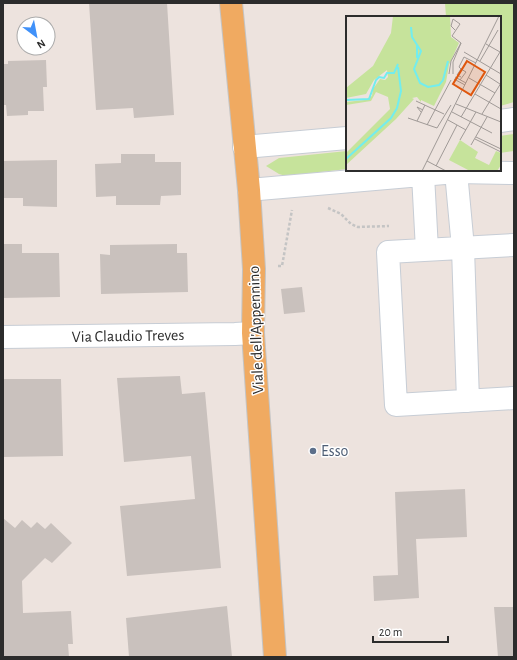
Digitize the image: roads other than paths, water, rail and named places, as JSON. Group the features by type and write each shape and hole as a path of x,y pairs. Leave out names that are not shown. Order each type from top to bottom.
{"main road":[{"name":"Viale dell'Appennino","path":"231,3 249,190 254,269 253,333 275,657"}],"street":[{"path":"501,121 514,119"},
{"path":"244,147 346,138"},
{"path":"249,190 456,172 514,173"},
{"path":"456,172 463,248 468,401"},
{"path":"423,175 427,250"},
{"path":"514,245 388,252 396,405 514,398"},
{"name":"Via Claudio Treves","path":"3,337 253,333"}],"place":[{"name":"Esso","path":"313,451"}]}
